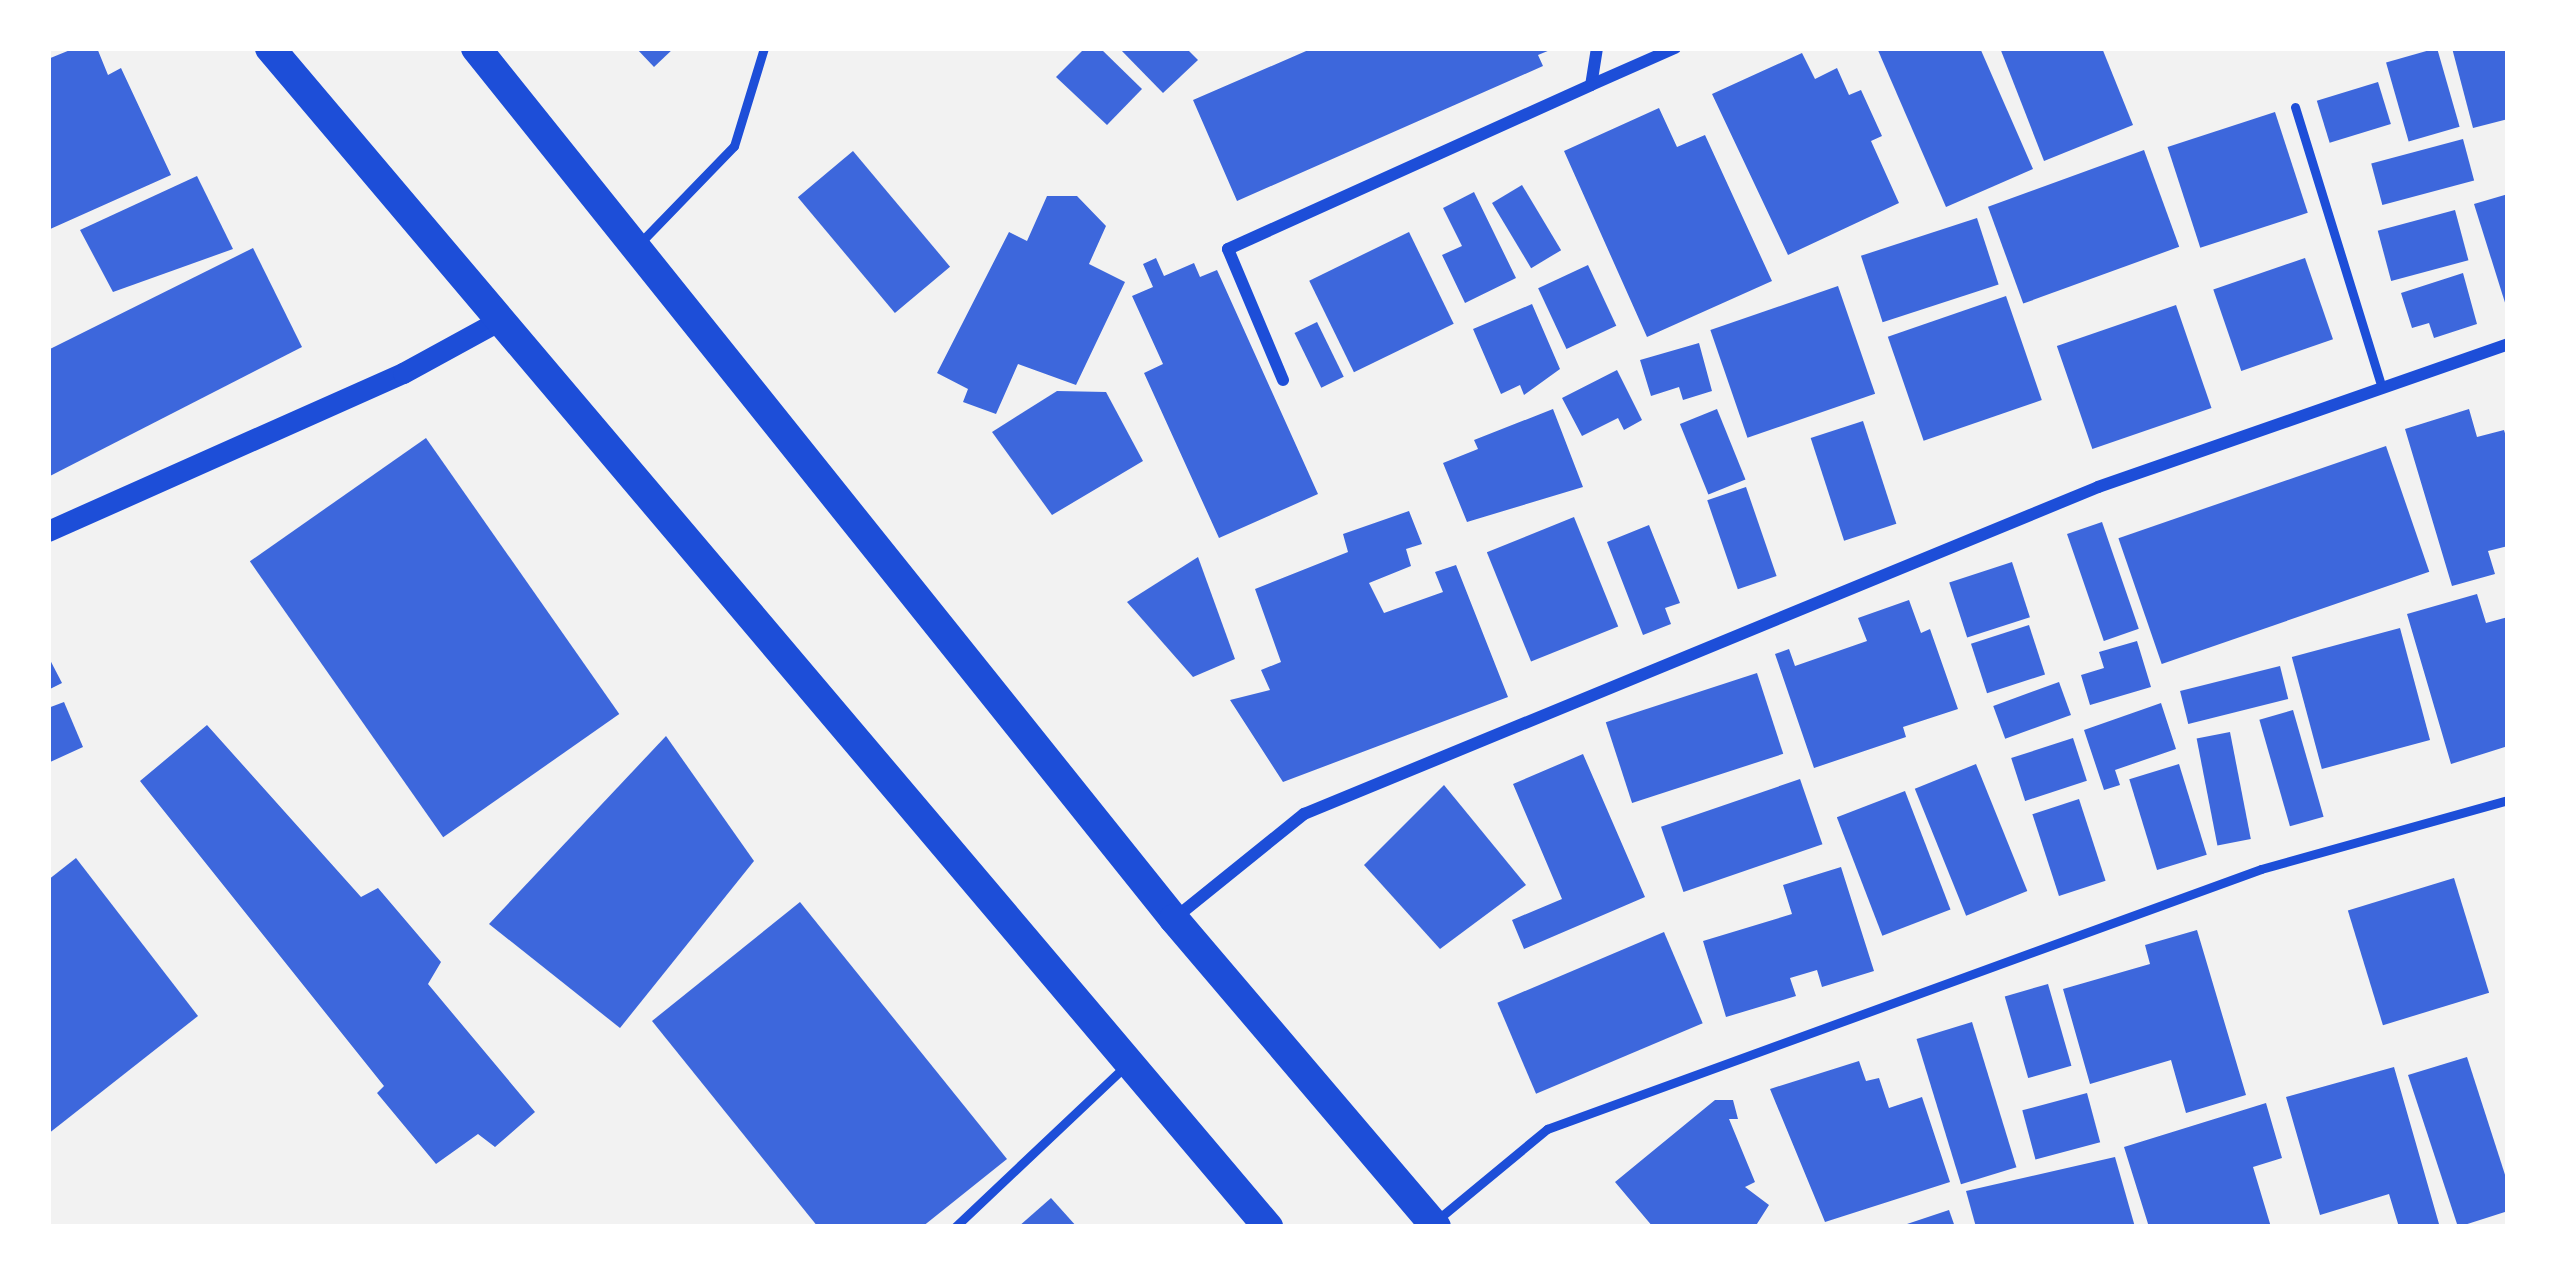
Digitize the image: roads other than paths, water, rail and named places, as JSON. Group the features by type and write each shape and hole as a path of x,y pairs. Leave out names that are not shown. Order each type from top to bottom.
{"main road":[{"path":"270,48 1132,1060 1268,1227"},
{"path":"476,48 1174,919 1435,1225"}],"street":[{"path":"1591,86 1597,48"},
{"path":"1283,380 1228,249 1675,48"},
{"path":"48,531 403,373 500,320"},
{"path":"1174,919 1304,814 2098,487 2381,384 2508,344"}],"lane":[{"path":"638,246 734,146 764,48"},
{"path":"2295,107 2381,384"},
{"path":"1435,1225 1547,1129 2261,869 2508,800"},
{"path":"956,1227 1132,1060"}]}
